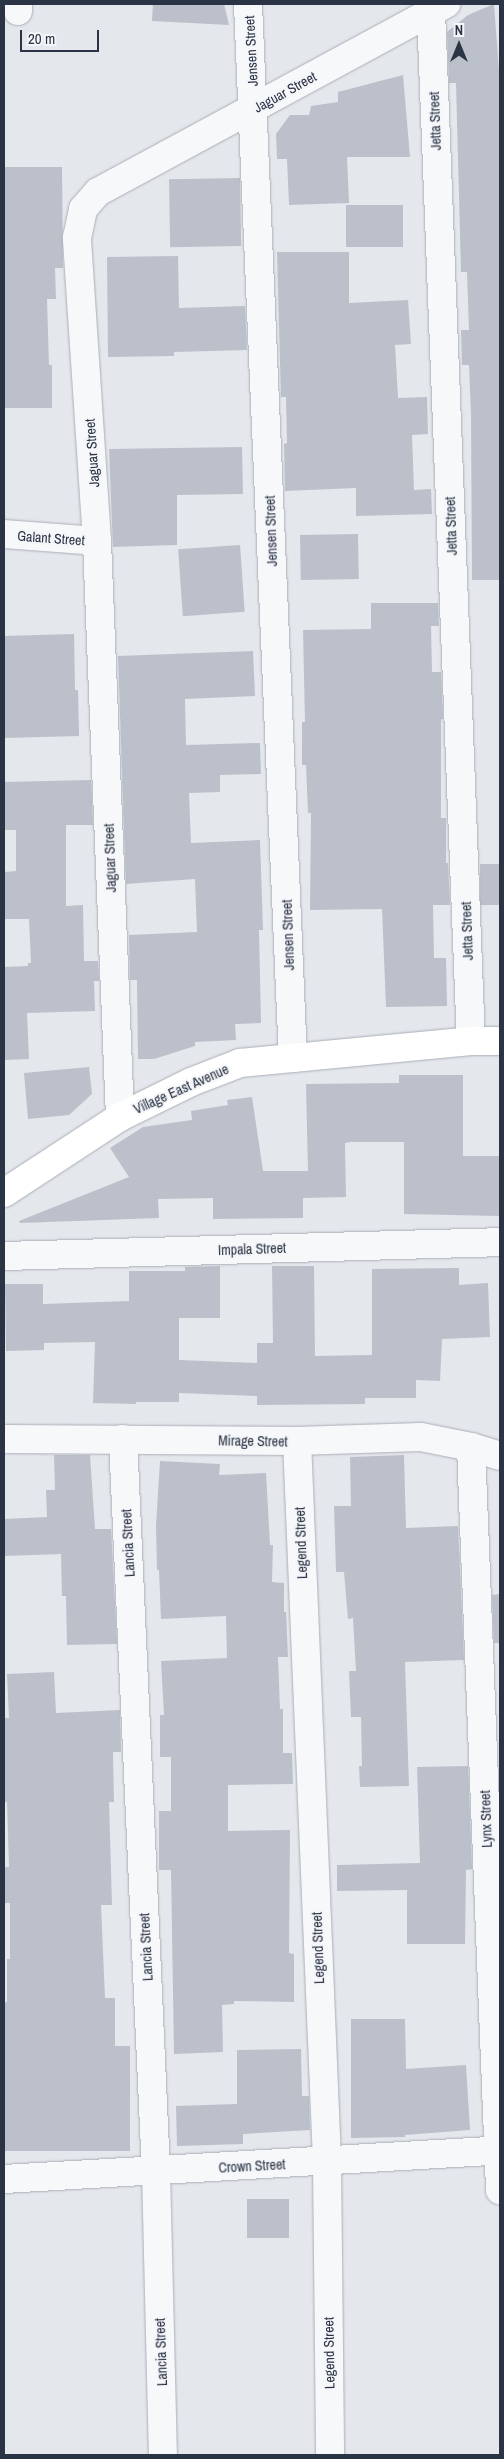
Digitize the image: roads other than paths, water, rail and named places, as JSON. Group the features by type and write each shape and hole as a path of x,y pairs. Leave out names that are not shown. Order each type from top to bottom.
{"street":[{"name":"Jensen Street","path":"248,4 293,1058"},
{"name":"Jaguar Street","path":"120,1117 98,541 77,238 83,208 98,192 438,7"},
{"name":"Jetta Street","path":"438,7 471,1041"},
{"name":"Galant Street","path":"4,534 98,541"},
{"name":"Village East Avenue","path":"4,1192 120,1117 192,1082 240,1063 471,1041 500,1041"},
{"name":"Impala Street","path":"4,1256 500,1242"},
{"name":"Mirage Street","path":"4,1439 297,1441 421,1437 471,1447 500,1456"},
{"name":"Lancia Street","path":"123,1439 156,2172 164,2455"},
{"name":"Legend Street","path":"297,1441 327,2161 330,2455"},
{"name":"Lynx Street","path":"471,1447 492,1764 500,2190"},
{"name":"Crown Street","path":"4,2179 156,2172 500,2150"}]}
